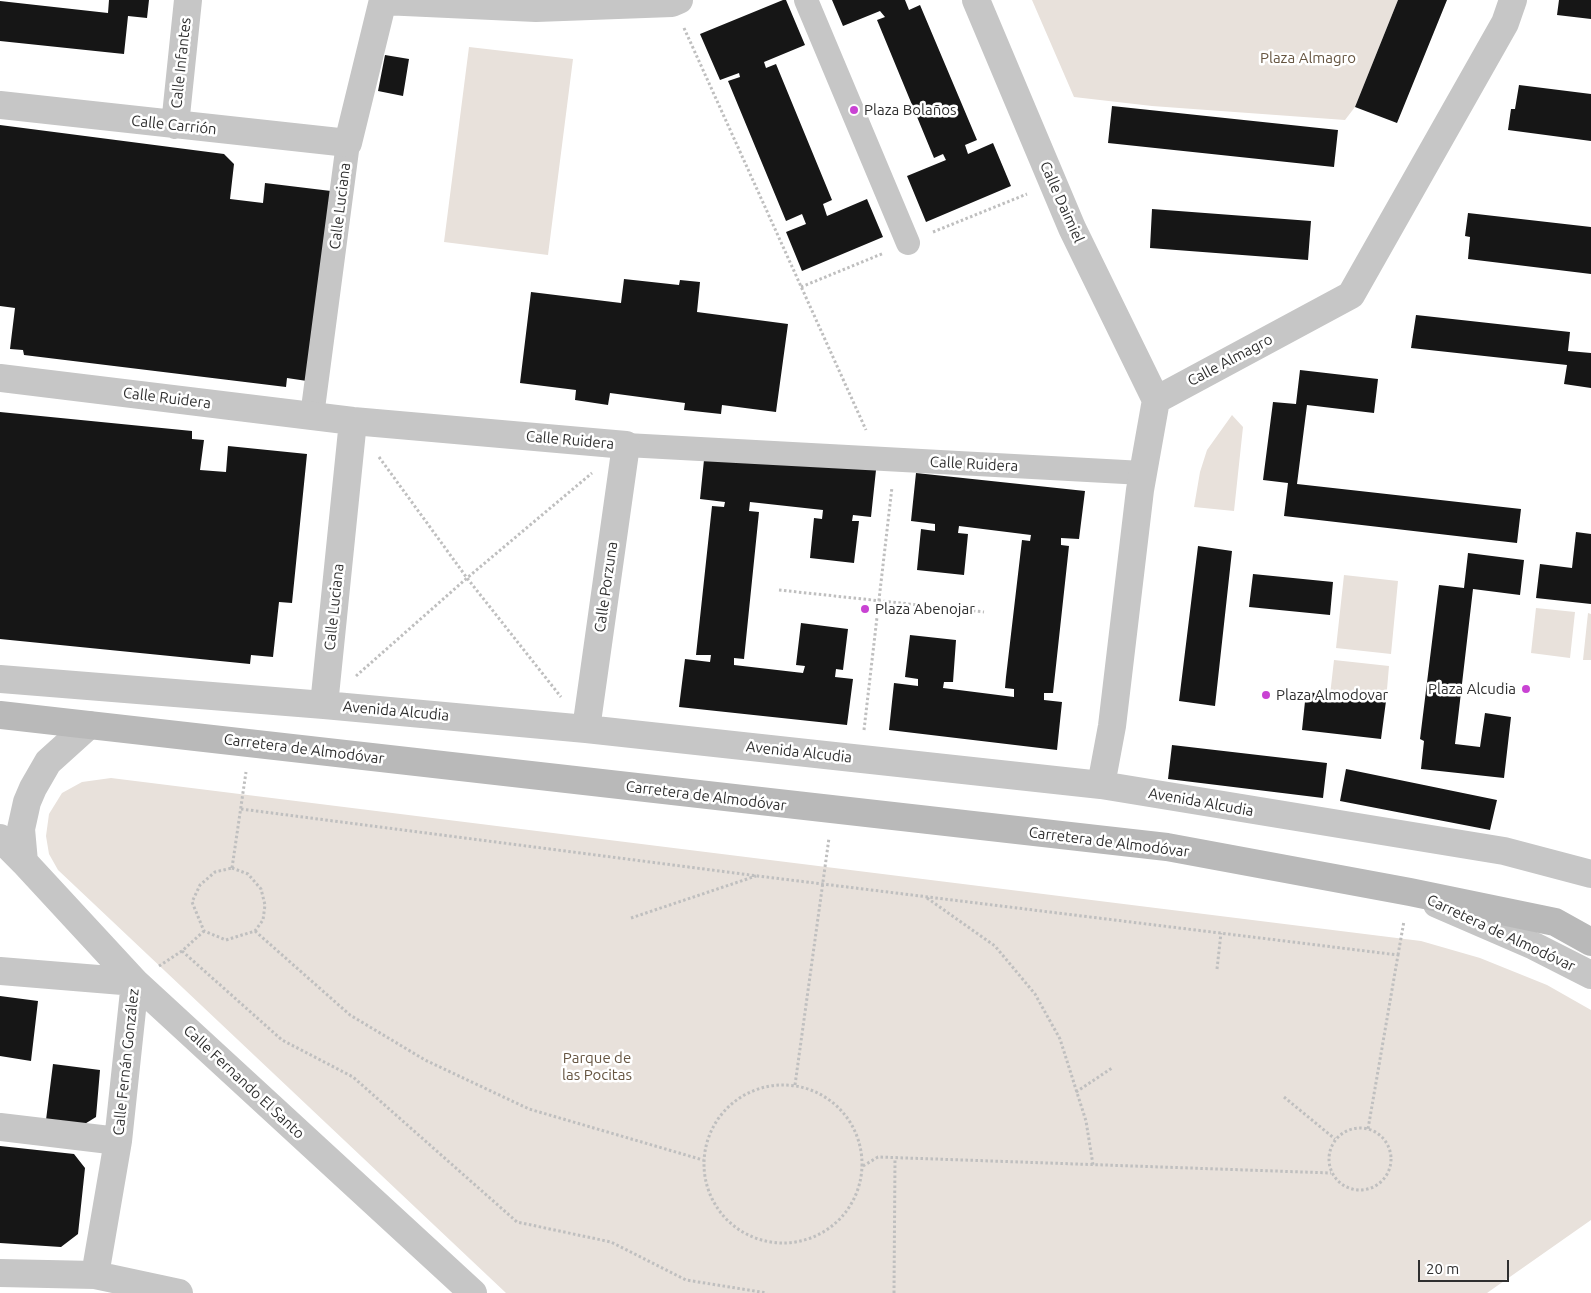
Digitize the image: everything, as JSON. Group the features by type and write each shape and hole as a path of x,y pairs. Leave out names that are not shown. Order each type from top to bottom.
{"main road":[{"name":"Carretera de Almodóvar","path":"0,715 834,811 1167,847 1410,892 1556,922 1591,942"}],"street":[{"name":"Calle Infantes","path":"174,125 188,0"},
{"path":"806,0 908,243"},
{"name":"Calle Daimiel","path":"976,0 1072,228 1156,400"},
{"name":"Calle Almagro","path":"1156,400 1351,295 1505,23 1514,0"},
{"path":"383,1 537,4 676,1"},
{"name":"Calle Luciana","path":"312,416 348,143 383,1"},
{"name":"Calle Carrión","path":"0,105 348,143"},
{"name":"Calle Ruidera","path":"0,378 353,421 626,446 1143,473"},
{"path":"1101,785 1112,726 1143,473 1156,400"},
{"name":"Calle Luciana","path":"324,704 353,421"},
{"name":"Calle Porzuna","path":"586,729 626,446"},
{"name":"Avenida Alcudia","path":"0,679 324,704 586,729 1101,785 1504,851 1591,874"},
{"path":"24,862 21,829 30,795 48,762 89,725"},
{"name":"Calle Fernando El Santo","path":"0,838 135,982 473,1293"},
{"name":"Carretera de Almodóvar","path":"1410,892 1534,946 1591,975"},
{"name":"Calle Fernán González","path":"0,971 135,982 118,1141 95,1275"},
{"path":"0,1127 118,1141"},
{"path":"0,1273 95,1275 179,1293"}],"path":[{"path":"676,1 887,459 879,601 861,759"},
{"path":"353,421 467,578 586,729"},
{"path":"324,704 467,578 626,446"},
{"path":"779,590 984,612"},
{"path":"232,868 250,743"},
{"path":"241,808 758,876 1398,955"},
{"path":"795,1085 821,884 834,811"},
{"path":"232,868 248,874 261,889 265,905 263,920 255,931 226,940 204,931 192,902 200,884 215,872 232,868"},
{"path":"631,918 758,876"},
{"path":"1368,1128 1410,892"},
{"path":"925,897 995,946 1035,994 1060,1039 1086,1121 1093,1164"},
{"path":"135,982 182,951 204,931"},
{"path":"255,931 350,1015 425,1060 529,1109 703,1160"},
{"path":"1217,969 1221,933"},
{"path":"182,951 282,1040 353,1077 517,1222 611,1242 686,1280 767,1293"},
{"path":"1076,1092 1112,1068"},
{"path":"795,1085 822,1094 846,1114 859,1138 863,1166 855,1200 830,1229 804,1241 776,1244 759,1241 734,1228 722,1216 708,1192 703,1160 705,1144 717,1119 738,1098 764,1087 795,1085"},
{"path":"1284,1097 1335,1140"},
{"path":"1359,1127 1368,1128 1378,1133 1390,1149 1392,1159 1390,1170 1383,1181 1375,1187 1362,1190 1348,1189 1339,1183 1331,1173 1329,1156 1335,1140 1349,1130 1359,1127"},
{"path":"863,1166 878,1157 1331,1173"},
{"path":"894,1293 895,1158"}],"green space":[{"name":"Plaza Almagro","path":"1032,0 1398,0 1355,107 1345,120 1152,106 1074,97"},
{"path":"469,47 573,59 548,255 444,242"},
{"path":"1232,415 1243,427 1234,511 1194,507 1200,472 1207,450"},
{"path":"1344,575 1398,581 1391,654 1336,648"},
{"path":"1536,608 1575,612 1570,658 1531,653"},
{"path":"1588,613 1591,614 1591,660 1583,660"},
{"path":"1334,660 1389,666 1386,701 1330,695"},
{"name":"Parque de las Pocitas","path":"111,778 1421,941 1480,958 1547,985 1591,1010 1591,1220 1487,1293 506,1293 58,870 49,854 46,836 49,814 62,793 82,782"}],"building":[{"path":"109,0 149,0 147,18 128,16 124,54 0,41 0,1 108,13"},
{"path":"786,0 805,45 764,62 766,68 776,64 832,200 823,204 827,216 867,199 883,237 802,271 786,232 806,224 802,214 786,221 728,81 740,77 739,73 720,80 700,34"},
{"path":"832,0 905,0 909,10 920,5 977,140 965,145 968,154 993,143 1011,186 926,222 907,176 946,160 943,154 934,158 877,20 885,17 880,11 843,26"},
{"path":"1398,0 1447,0 1397,123 1355,107"},
{"path":"1559,0 1591,0 1591,19 1557,15"},
{"path":"385,55 409,59 403,96 378,91"},
{"path":"1519,85 1591,94 1591,141 1508,130 1511,109 1515,109"},
{"path":"1112,106 1338,130 1334,167 1108,143"},
{"path":"0,125 224,154 234,164 230,199 263,203 265,183 331,191 307,381 287,378 286,387 24,355 23,350 10,349 15,308 0,306"},
{"path":"1152,209 1311,221 1308,260 1150,248"},
{"path":"1468,213 1591,227 1591,274 1468,259 1470,237 1465,236"},
{"path":"624,279 679,285 680,280 700,282 697,312 788,324 776,412 722,405 721,414 684,410 685,403 610,393 608,405 575,400 576,390 520,383 531,292 621,303"},
{"path":"1416,315 1570,332 1568,351 1591,353 1591,388 1564,384 1567,365 1411,348"},
{"path":"1300,370 1378,379 1374,413 1307,405 1297,484 1521,509 1517,543 1284,516 1288,483 1263,480 1273,402 1296,404"},
{"path":"0,412 192,431 192,439 204,440 200,470 226,472 228,446 307,454 292,603 279,602 273,657 251,655 250,664 0,639"},
{"path":"705,450 876,470 871,517 853,515 852,521 859,521 854,563 810,558 814,518 822,519 823,510 750,502 749,511 759,512 744,659 734,658 734,665 803,673 805,666 796,665 801,623 848,629 843,670 836,669 835,677 853,679 847,725 679,707 685,659 710,662 711,655 696,655 712,506 724,507 725,502 700,499"},
{"path":"916,473 1085,491 1079,539 1061,538 1061,545 1069,546 1053,693 1044,693 1044,700 1062,702 1057,750 889,730 894,683 918,686 918,679 905,677 910,635 956,640 953,682 944,682 943,688 1014,697 1014,689 1005,688 1006,677 1022,540 1030,541 1031,535 959,526 958,533 968,534 964,575 917,570 921,529 935,531 935,524 911,521"},
{"path":"1576,532 1591,534 1591,604 1536,598 1540,564 1572,568"},
{"path":"1198,546 1232,551 1215,706 1179,701"},
{"path":"1468,553 1524,560 1520,595 1473,589 1455,744 1480,747 1485,713 1511,717 1504,778 1421,769 1424,741 1420,739 1439,585 1464,588"},
{"path":"1253,574 1333,582 1330,615 1249,607"},
{"path":"1306,692 1386,701 1381,739 1302,730"},
{"path":"1172,745 1327,763 1323,798 1168,779"},
{"path":"1346,769 1497,800 1490,830 1340,801"},
{"path":"0,996 38,1001 31,1061 0,1056"},
{"path":"53,1064 100,1070 96,1117 83,1125 46,1120"},
{"path":"0,1146 74,1154 85,1168 78,1234 61,1247 0,1243"}],"place":[{"name":"Plaza Bolaños","path":"854,110"},
{"name":"Plaza Abenojar","path":"865,609"},
{"name":"Plaza Alcudia","path":"1526,689"},
{"name":"Plaza Almodovar","path":"1266,695"}]}
